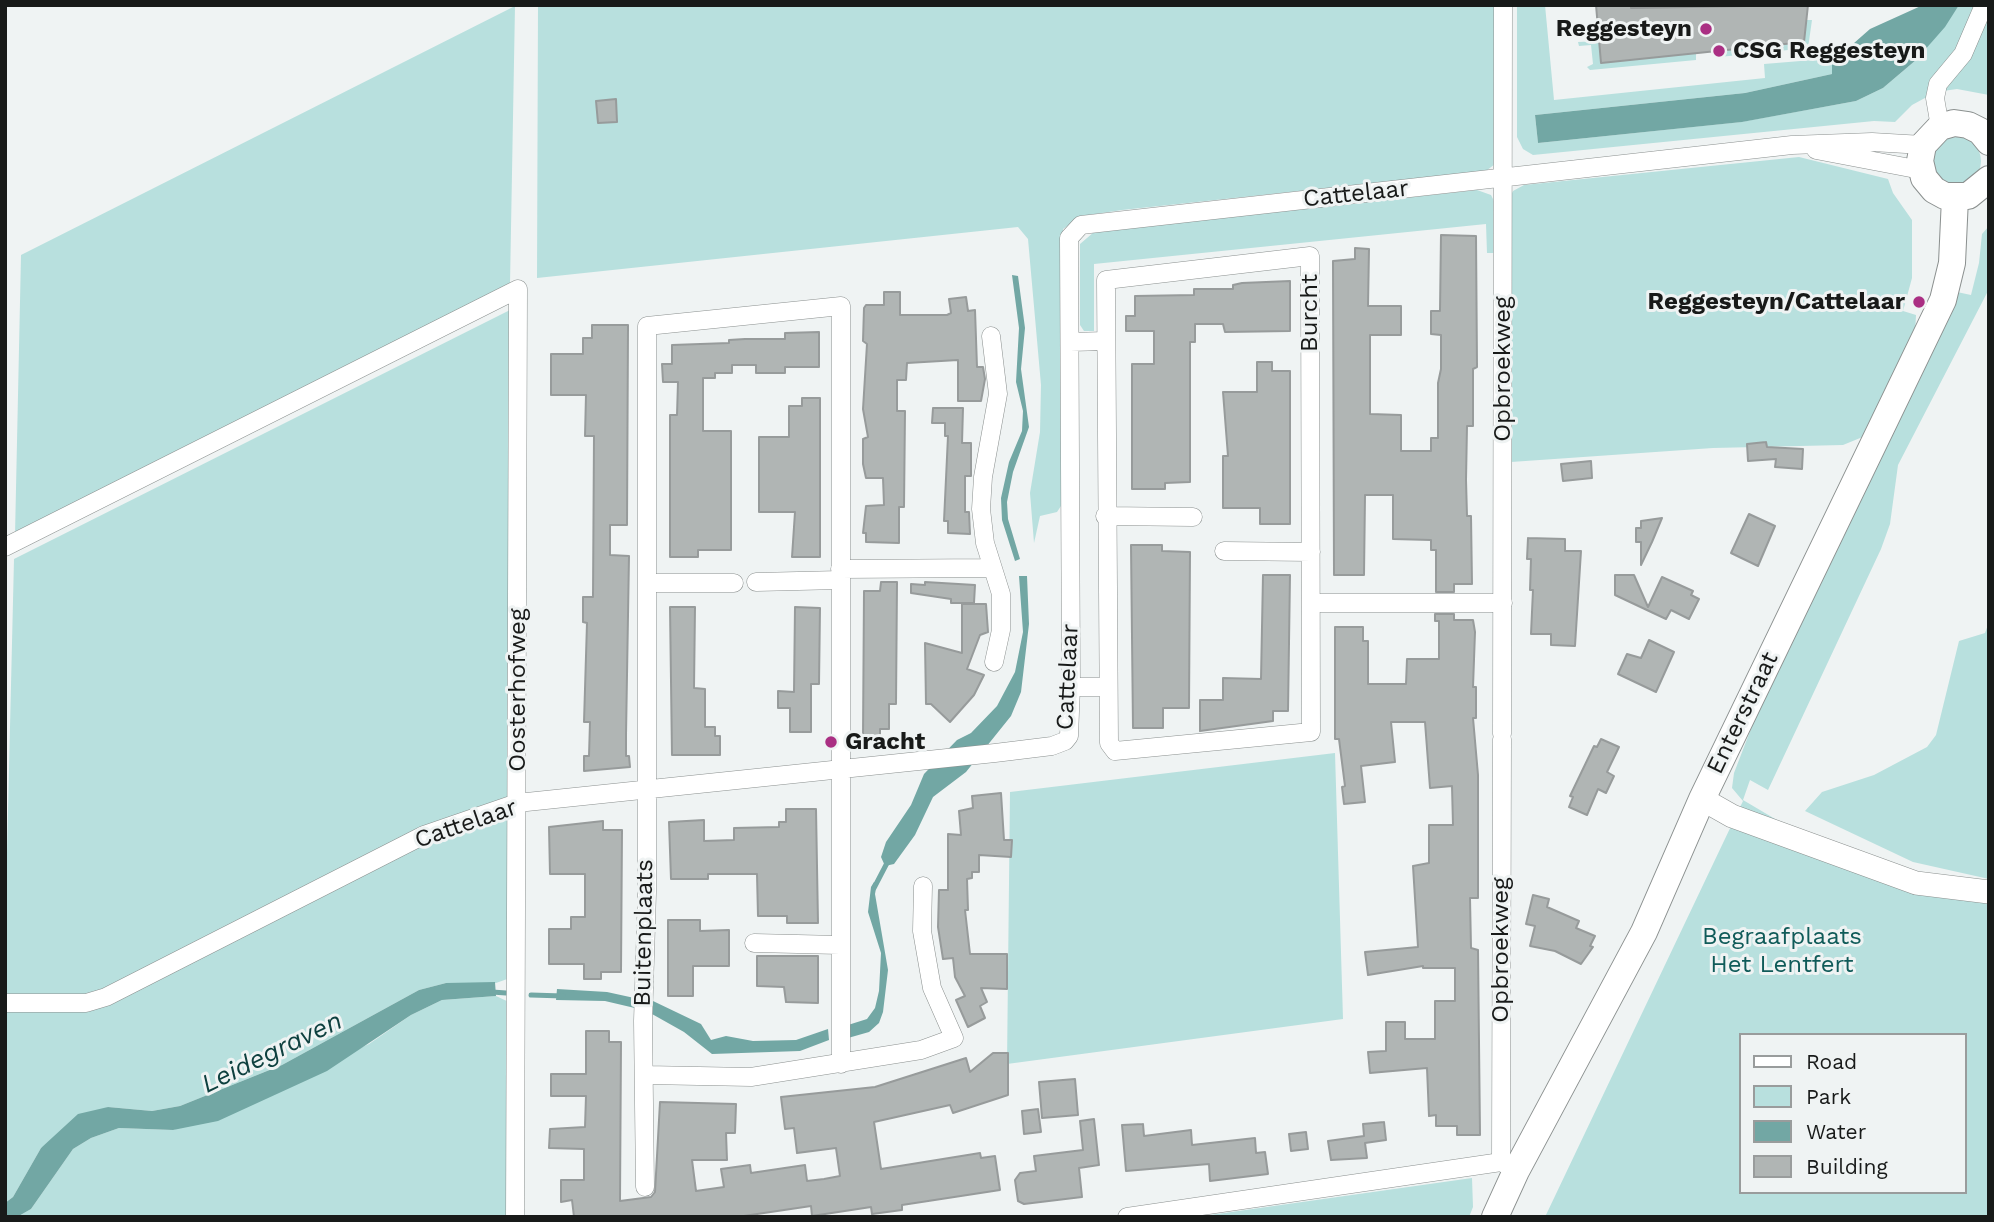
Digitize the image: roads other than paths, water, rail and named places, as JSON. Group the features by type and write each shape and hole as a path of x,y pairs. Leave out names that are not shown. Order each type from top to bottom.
{"main road":[{"path":"1986,131 1954,123 1928,147 1934,190 1955,198 1977,192 1989,179"},
{"name":"Enterstraat","path":"1495,1217 1508,1166 1644,932 1702,799 1943,300 1952,263 1955,198"}],"street":[{"name":"Opbroekweg","path":"1503,5 1502,736 1508,1166"},
{"path":"1928,147 1938,84 1963,54 1984,5"},
{"name":"Cattelaar","path":"5,1003 86,1003 106,998 424,835 517,803 995,753 1052,746 1065,741 1069,736 1071,687 1069,238 1075,229 1088,222 1792,145 1848,142 1928,147"},
{"name":"Cattelaar","path":"1792,145 1928,147"},
{"name":"Burcht","path":"1310,256 1311,732 1115,751 1109,743 1105,516 1106,341 1106,280 1310,256"},
{"name":"Oosterhofweg","path":"5,547 518,289 515,1217"},
{"path":"645,791 648,583 647,326 841,306 841,1065"},
{"path":"991,336 998,394 983,477 981,509 985,543 1000,594 1002,617 994,662"},
{"path":"1070,342 1106,341"},
{"path":"1105,516 1193,517"},
{"path":"1224,551 1311,552"},
{"path":"756,582 992,568"},
{"path":"648,583 734,583"},
{"path":"1312,603 1503,603"},
{"path":"1071,687 1108,687"},
{"name":"Buitenplaats","path":"645,791 645,1187"},
{"path":"1702,799 1732,816 1916,883 1989,892"},
{"path":"646,1075 751,1077 841,1065 921,1050 954,1038 932,988 922,932 923,886"},
{"path":"754,943 840,945"},
{"path":"1127,1217 1508,1166"}],"water":[{"path":"1923,5 1959,5 1945,27 1916,60 1883,88 1856,101 1742,122 1538,143 1535,115 1745,93 1832,74 1832,63 1870,29"},
{"path":"1012,275 1018,276 1025,328 1021,369 1029,427 1013,472 1007,502 1008,519 1020,559 1015,561 1002,520 1001,498 1009,462 1022,431 1023,411 1016,382 1019,328"},
{"path":"1019,576 1027,576 1029,624 1021,692 1011,716 966,772 933,797 915,835 894,864 885,866 881,857 886,842 911,805 924,774 957,740 971,733 997,706 1015,672 1023,632"},
{"path":"874,882 877,883 875,894 888,970 883,1012 879,1023 869,1032 848,1038 848,1025 867,1019 875,1008 879,991 881,953 868,912"},
{"path":"495,982 496,996 442,1000 411,1015 327,1071 218,1121 173,1130 119,1128 91,1138 73,1149 31,1209 17,1217 5,1217 5,1203 13,1197 41,1148 78,1114 108,1107 152,1111 180,1106 282,1065 419,990 446,983"},
{"path":"557,989 607,992 639,999 639,1009 605,1001 556,1000"},
{"path":"653,1001 701,1024 711,1040 726,1036 753,1041 796,1040 828,1029 829,1040 800,1051 712,1054 684,1032 652,1014"}],"waterway":[{"name":"Leidegraven","path":"874,888 887,863"},
{"name":"Leidegraven","path":"492,992 506,993"},
{"name":"Leidegraven","path":"531,995 563,996"}],"place":[{"name":"Reggesteyn","path":"1706,29"},
{"name":"CSG Reggesteyn","path":"1719,51"},
{"name":"Reggesteyn/Cattelaar","path":"1919,302"},
{"name":"Gracht","path":"831,742"}],"park label":[{"name":"Begraafplaats Het Lentfert","path":"1782,951"}]}
